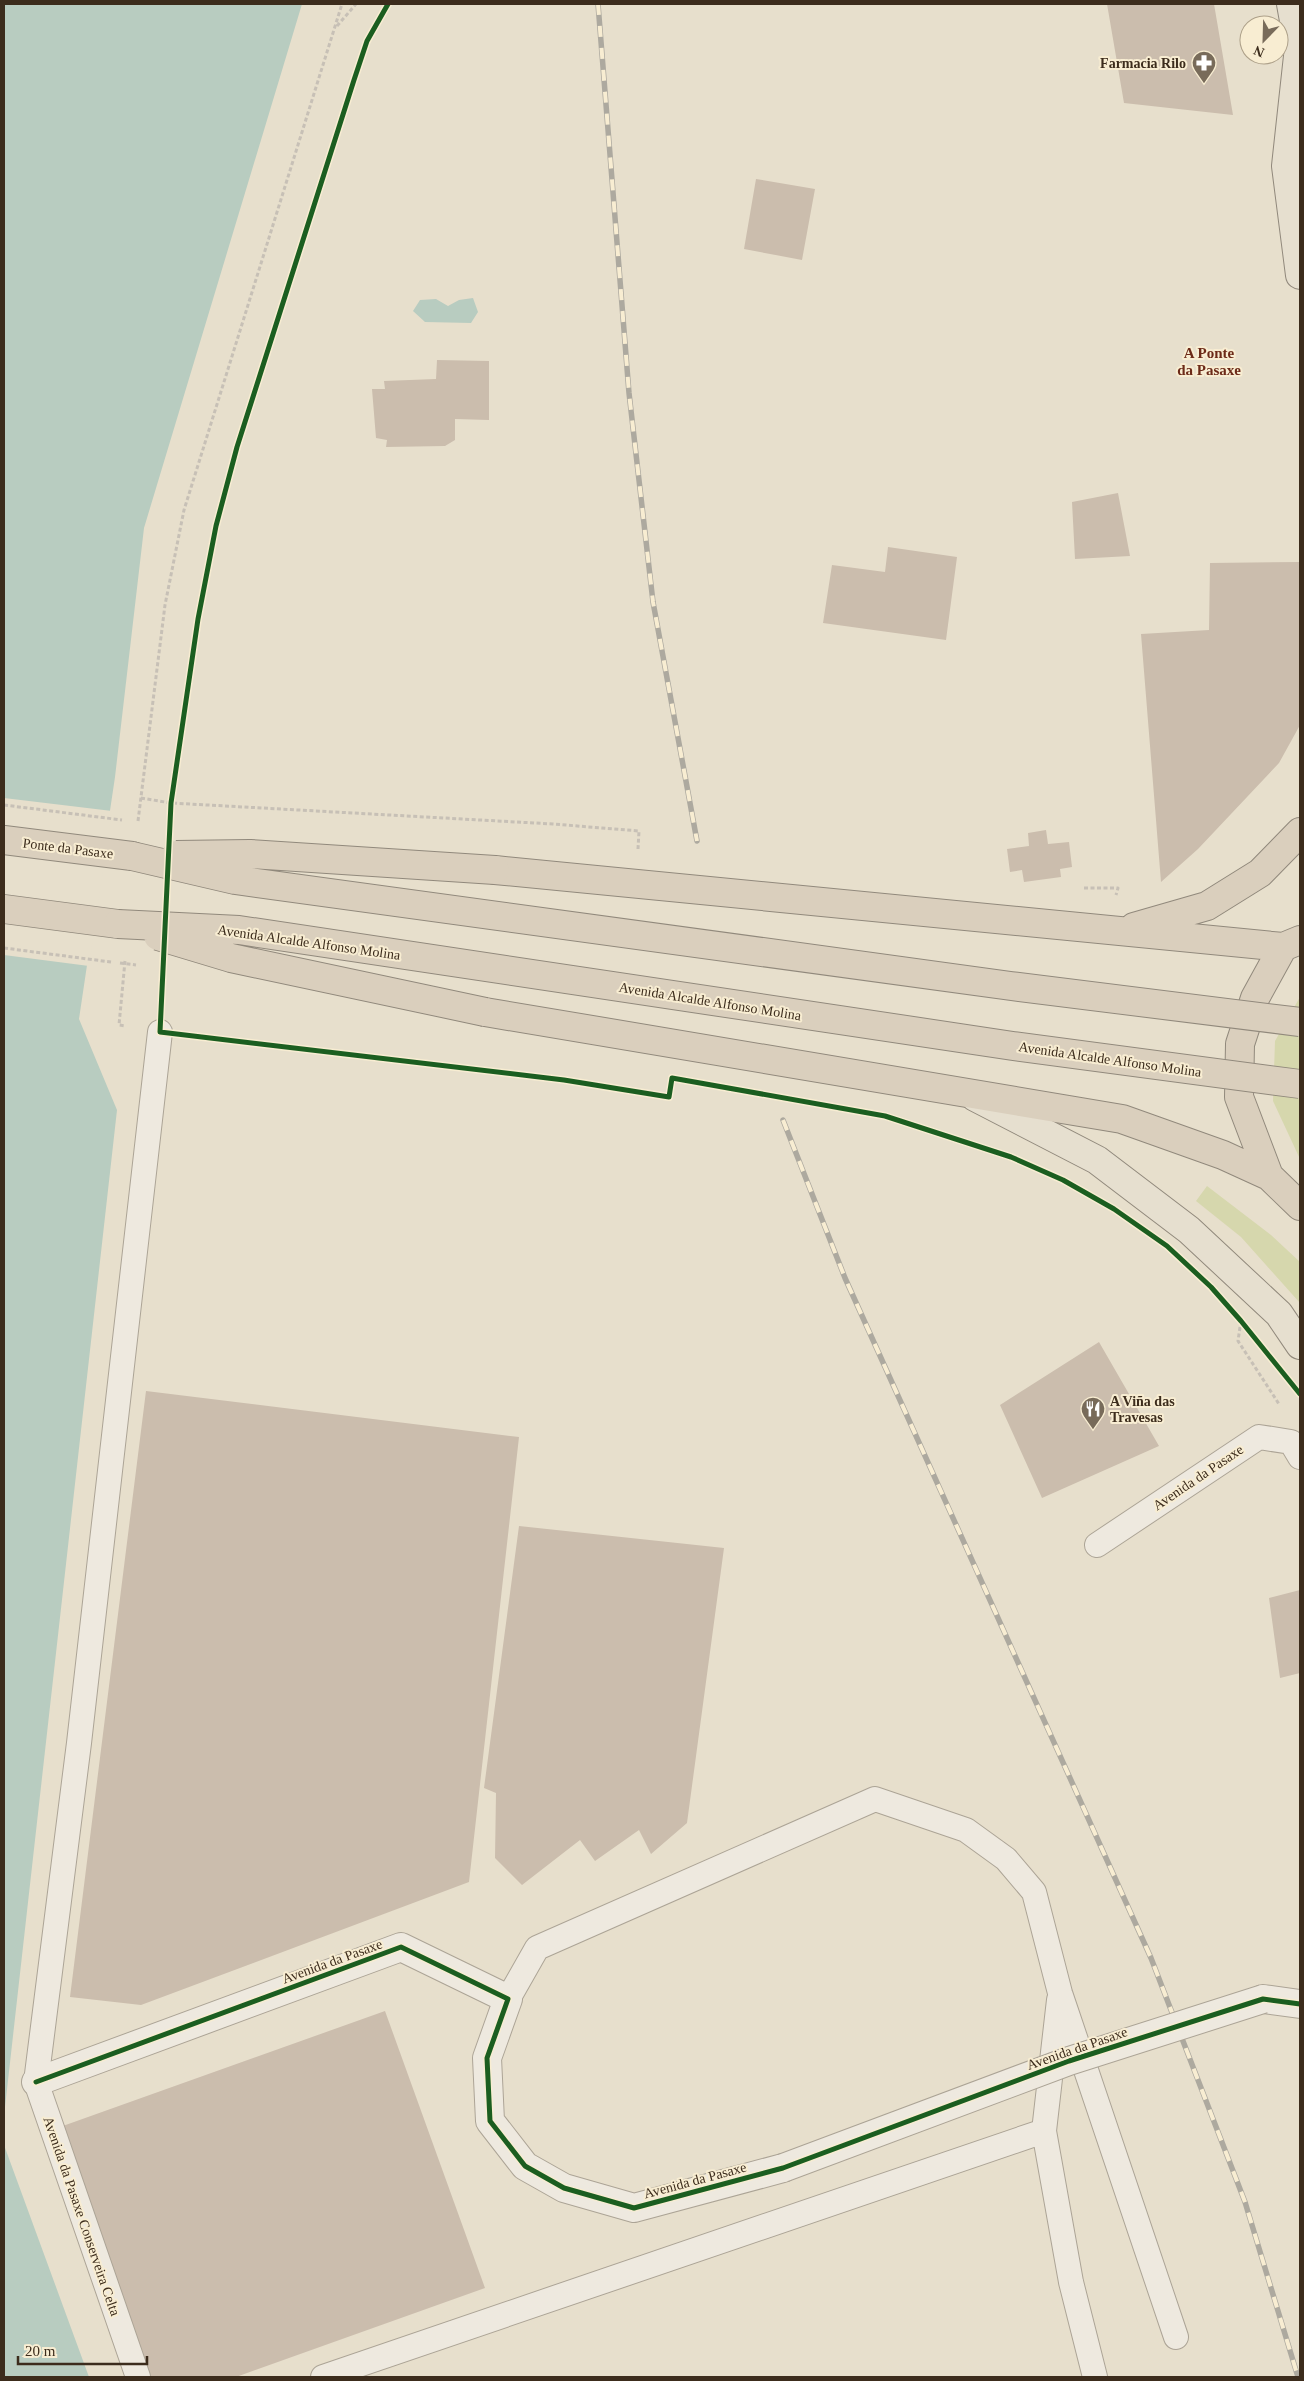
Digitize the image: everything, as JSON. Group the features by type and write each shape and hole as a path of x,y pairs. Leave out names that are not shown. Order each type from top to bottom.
{"highway":[{"path":"1117,931 1206,906 1260,873 1300,832"},
{"name":"Ponte da Pasaxe","path":"4,840 132,856"},
{"path":"132,856 250,854 495,870 1117,931 1292,944"},
{"path":"132,856 245,881 1011,986 1300,1022"},
{"path":"4,909 118,924 231,958 485,1012 1122,1119 1223,1155 1269,1176 1300,1206"},
{"name":"Avenida Alcalde Alfonso Molina","path":"118,924 239,930 1014,1046 1300,1084"},
{"path":"1269,1176 1239,1097 1240,1044 1255,998 1292,944"}],"main road":[{"path":"1291,4 1300,50 1286,166 1300,276"},
{"path":"964,1092 1097,1160 1189,1230 1279,1314 1300,1345"}],"street":[{"name":"Avenida da Pasaxe","path":"36,2082 401,1947 508,1999 487,2058 490,2121 525,2166 564,2188 634,2208 783,2168 1069,2061 1263,1999 1300,2004"}],"lane":[{"path":"36,2082 81,1724 160,1032"},
{"name":"Avenida da Pasaxe","path":"1097,1545 1259,1437 1290,1442 1300,1457"},
{"path":"508,1999 538,1948 875,1799 966,1830 1006,1859 1034,1892 1060,1993 1176,2336"},
{"path":"1060,1993 1044,2132 1071,2282 1095,2377"},
{"name":"Avenida da Pasaxe Conserveira Celta","path":"36,2082 138,2377"},
{"path":"323,2377 1044,2132"}],"path":[{"path":"138,828 165,605 184,510 342,4"},
{"path":"335,28 356,4"},
{"path":"170,813 172,794"},
{"path":"141,798 171,803 553,824 639,832 637,856"},
{"path":"126,956 119,1025 160,1032 564,1080 669,1097 672,1078"},
{"path":"1238,1341 1284,1412"}],"green space":[{"path":"1300,997 1300,1159 1273,1101 1275,1041"},
{"path":"1207,1186 1271,1235 1300,1262 1300,1303 1241,1237 1196,1201"}],"shaded area":[{"path":"4,4 302,4 144,528 115,777 79,1019 117,1110 4,2116"},
{"path":"473,298 478,312 471,323 425,322 413,311 420,300 436,299 448,306 459,300"},
{"path":"4,2145 89,2377 4,2377"}],"pier":[{"path":"4,798 112,811 89,966 4,955"}],"building":[{"path":"1107,4 1214,4 1233,115 1124,103"},
{"path":"756,179 815,189 802,260 744,249"},
{"path":"437,360 489,361 489,420 455,419 455,440 445,446 386,447 387,440 376,438 372,389 385,389 384,381 436,379"},
{"path":"1118,493 1130,556 1075,559 1072,502"},
{"path":"888,547 957,557 946,640 823,623 832,565 885,572"},
{"path":"1300,562 1300,725 1279,763 1198,849 1161,882 1141,634 1209,630 1210,563"},
{"path":"1046,830 1048,844 1069,842 1072,867 1060,869 1061,877 1024,882 1022,870 1010,872 1007,849 1029,846 1028,833"},
{"path":"1099,1342 1159,1446 1042,1498 1000,1405"},
{"path":"146,1391 519,1437 469,1882 141,2005 70,1997"},
{"path":"519,1526 724,1548 687,1823 651,1854 639,1830 595,1861 580,1840 522,1885 495,1858 496,1793 484,1788"},
{"path":"1300,1590 1300,1673 1280,1678 1269,1598"},
{"path":"385,2011 485,2288 236,2377 151,2377 60,2127"}],"railway":[{"path":"598,4 629,393 653,602 697,841"},
{"path":"783,1120 845,1278 1151,1958 1245,2202 1298,2377"}],"cycle path":[{"path":"388,4 367,41 354,80 237,447 216,526 198,619 171,803 160,1032 564,1080 669,1097 672,1078 885,1116 1011,1157 1063,1180 1114,1209 1167,1246 1211,1287 1300,1394"},
{"path":"36,2082 401,1947 508,1999 487,2058 490,2121 525,2166 564,2188 634,2208 783,2168 1069,2061 1263,1999 1300,2004"}],"place":[{"name":"Farmacia Rilo","path":"1204,84"},
{"name":"A Viña das Travesas","path":"1093,1430"}],"district":[{"name":"A Ponte da Pasaxe","path":"1209,362"}]}
